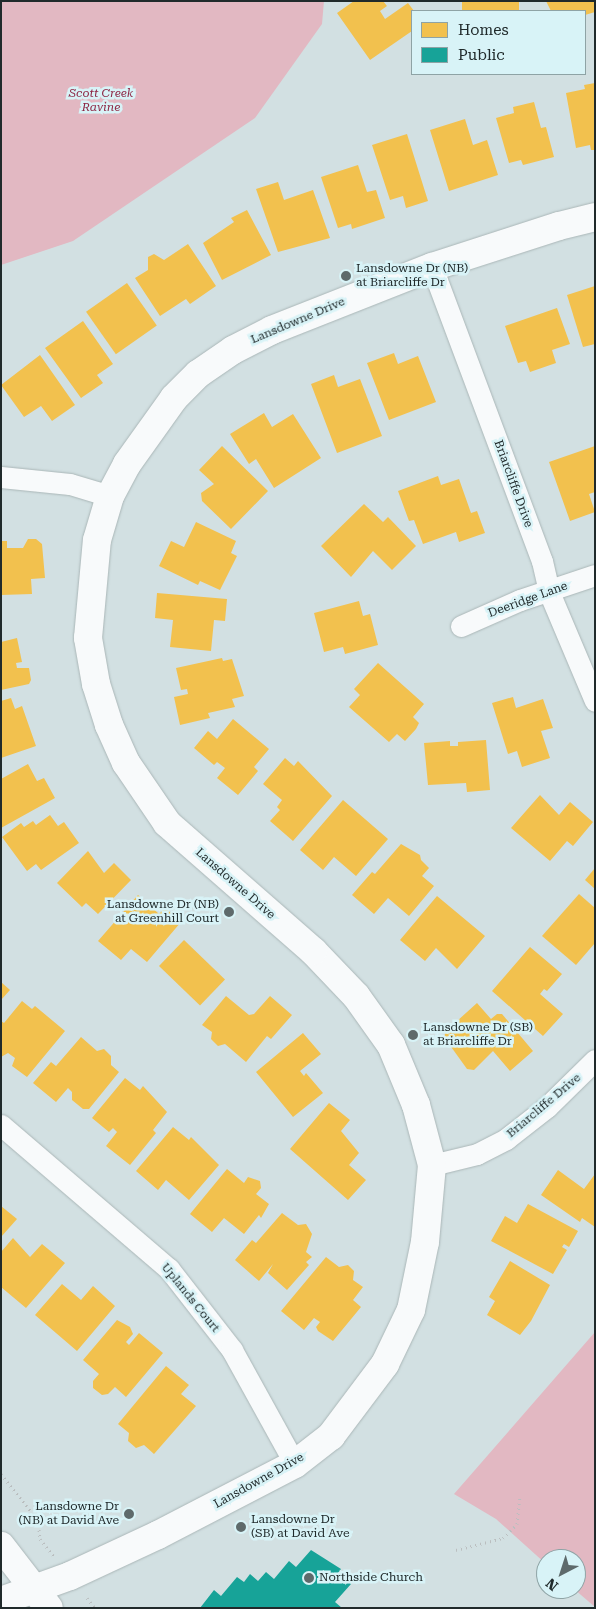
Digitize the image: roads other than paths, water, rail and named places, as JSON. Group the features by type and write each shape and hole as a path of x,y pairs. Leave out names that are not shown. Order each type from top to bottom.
{"street":[{"name":"Lansdowne Drive","path":"1,1601 42,1598 158,1534 295,1464 331,1436 364,1396 385,1364 411,1310 425,1242 432,1165 416,1105 391,1045 356,996 313,950 167,823 126,763 109,725 96,684 88,638 97,540 110,496 127,464 174,398 219,360 272,330 432,267 559,226 595,218"},
{"name":"Briarcliffe Drive","path":"432,267 542,561 549,592 595,701"},
{"path":"1,477 70,484 110,496"},
{"name":"Deeridge Lane","path":"461,626 520,600 549,592 595,575"},
{"name":"Briarcliffe Drive","path":"432,1165 477,1154 506,1139 547,1107 595,1060"},
{"name":"Uplands Court","path":"1,1125 169,1269 232,1350 295,1464"},
{"path":"1,1546 42,1598"}],"place":[{"name":"Lansdowne Dr (NB) at Briarcliffe Dr","path":"346,276"},
{"name":"Lansdowne Dr (NB) at Greenhill Court","path":"229,912"},
{"name":"Lansdowne Dr (SB) at Briarcliffe Dr","path":"413,1035"},
{"name":"Lansdowne Dr (NB) at David Ave","path":"129,1514"},
{"name":"Lansdowne Dr (SB) at David Ave","path":"241,1527"},
{"name":"Northside Church","path":"309,1578"}],"park label":[{"name":"Scott Creek Ravine","path":"101,101"}]}
